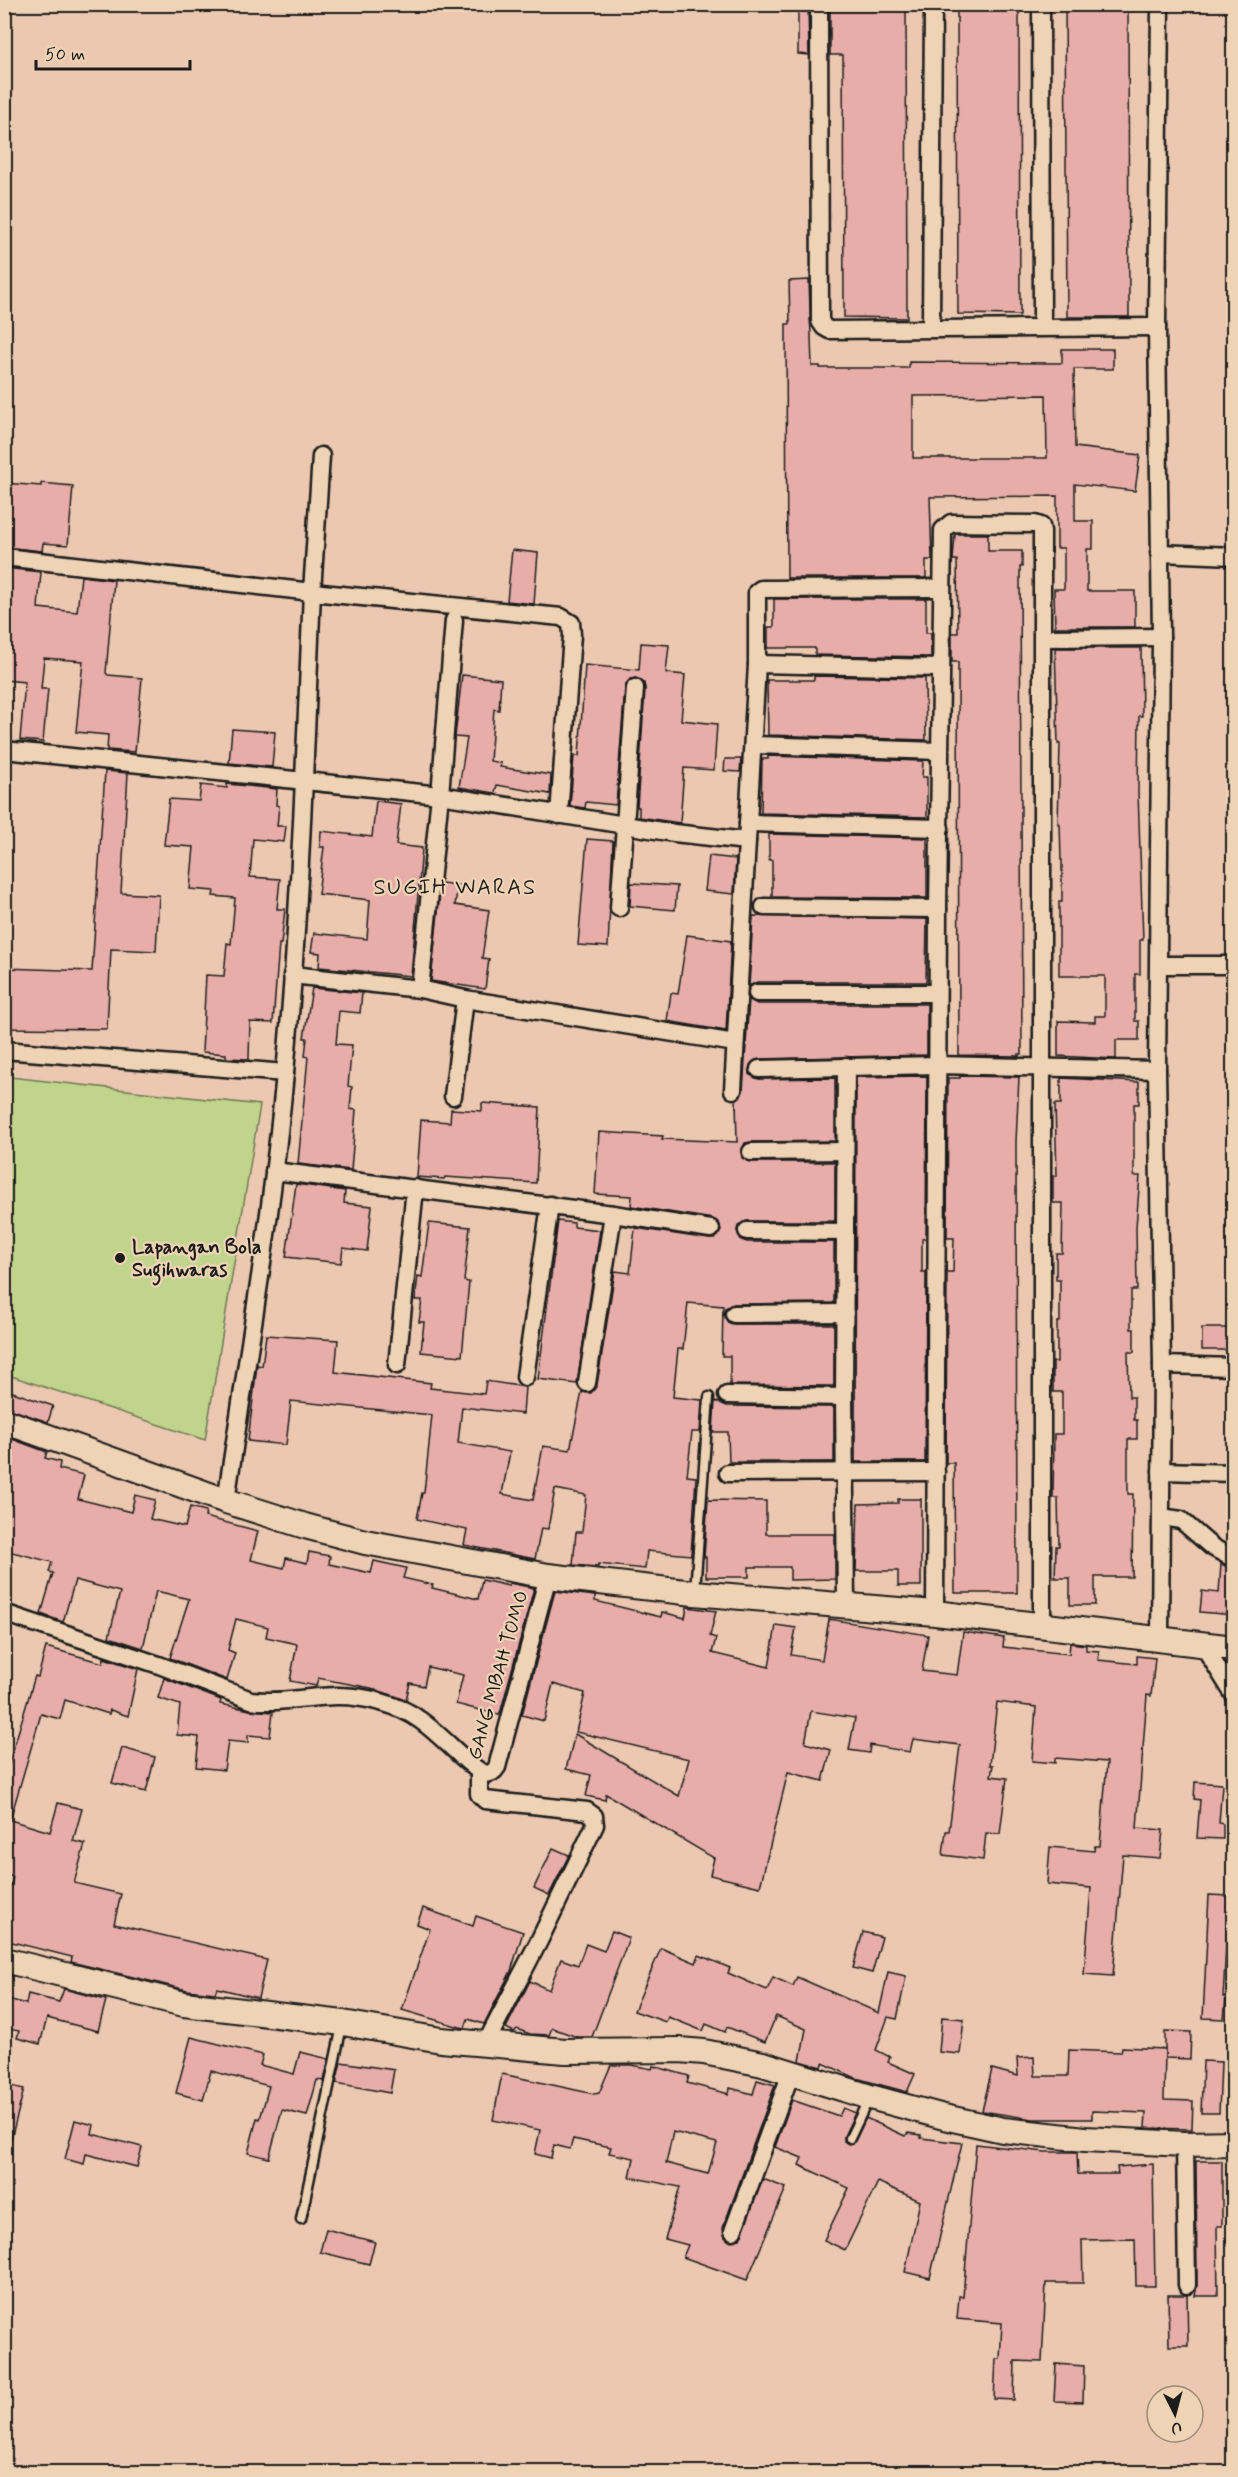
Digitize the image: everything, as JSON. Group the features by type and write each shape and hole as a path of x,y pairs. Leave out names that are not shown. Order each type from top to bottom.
{"street":[{"path":"819,4 820,321 824,327 830,330 931,327 1157,327"},
{"path":"931,327 933,4"},
{"path":"1041,4 1042,327"},
{"path":"1160,4 1157,327 1161,611 1160,965 1157,1070 1162,1365 1160,1640"},
{"path":"226,1501 274,1171 285,1073 304,781 312,592 321,456"},
{"path":"935,1613 937,993 940,588 943,530 951,523 1035,524 1041,526 1043,638 1042,1624"},
{"path":"1159,557 1233,556"},
{"path":"4,557 312,592 561,617 571,622 572,629 559,814"},
{"path":"733,1090 757,664 757,593 759,590 940,588"},
{"path":"420,988 440,795 454,620"},
{"path":"1043,638 1161,637"},
{"path":"757,664 940,668"},
{"path":"619,908 635,688"},
{"path":"753,745 939,750"},
{"path":"4,750 440,795 624,825 747,841"},
{"path":"748,823 940,828"},
{"path":"764,907 938,909"},
{"path":"1160,965 1233,965"},
{"path":"292,975 420,988 465,999 735,1043"},
{"path":"757,993 937,993"},
{"path":"453,1096 465,999"},
{"path":"4,1050 285,1073"},
{"path":"759,1069 937,1065 1157,1070"},
{"path":"846,1066 844,1397 847,1472 846,1604"},
{"path":"750,1152 845,1151"},
{"path":"274,1171 550,1204 711,1229"},
{"path":"397,1365 415,1188"},
{"path":"525,1377 550,1204"},
{"path":"587,1383 613,1214"},
{"path":"747,1232 845,1232"},
{"path":"734,1314 845,1313"},
{"path":"1162,1365 1233,1366"},
{"path":"728,1395 844,1397"},
{"path":"4,1421 226,1501 305,1526 366,1542 548,1576 694,1593 846,1604 1042,1624 1233,1648"},
{"path":"1161,1471 1233,1473"},
{"path":"728,1473 936,1472"},
{"path":"1161,1517 1180,1520 1212,1547 1233,1559"},
{"name":"GANG MBAH TOMO","path":"479,1782 497,1767 548,1576"},
{"path":"4,1613 159,1665 251,1700 264,1702 339,1696 370,1700 403,1710 420,1720 479,1782 482,1798 494,1803 587,1810 594,1816 595,1826 486,2043"},
{"path":"1203,1645 1233,1695"},
{"path":"4,1960 184,2004 343,2023 441,2040 565,2051 678,2050 704,2052 1003,2130 1075,2138 1185,2144 1233,2143"},
{"path":"734,2231 791,2073"},
{"path":"1185,2144 1187,2285"}],"lane":[{"path":"694,1593 709,1397"},
{"path":"301,2219 343,2023"},
{"path":"850,2138 870,2097"}],"green space":[{"name":"Lapangan Bola Sugihwaras","path":"10,1077 260,1105 205,1440 5,1374 4,1142"}],"building":[{"path":"798,4 808,4 809,55 798,54"},
{"path":"830,4 906,4 907,318 844,317 843,55 830,55"},
{"path":"957,4 1019,4 1020,315 958,314"},
{"path":"1065,4 1128,4 1129,317 1067,317"},
{"path":"809,280 812,366 820,366 820,368 909,368 909,362 1062,363 1062,349 1113,349 1113,369 1074,369 1075,447 1140,455 1135,491 1075,484 1075,521 1093,521 1093,549 1087,549 1087,591 1135,591 1135,627 1055,627 1054,589 1064,589 1064,548 1057,548 1057,496 930,497 932,560 926,560 926,578 787,578 786,324 790,324 789,281","holes":["1046,395 1047,458 913,458 913,396"]},
{"path":"4,483 73,486 68,545 43,543 42,551 4,547"},
{"path":"955,534 988,534 988,551 1022,551 1022,567 1020,567 1022,1054 1019,1056 959,1055 958,662 952,662 952,633 958,633 957,560 953,560"},
{"path":"512,550 538,553 534,604 507,601"},
{"path":"4,568 41,572 38,608 77,612 81,576 114,580 106,673 142,678 135,752 107,750 108,735 76,732 83,661 44,658 41,689 48,689 43,742 20,740 25,682 4,680 7,569"},
{"path":"774,599 926,599 926,633 931,633 931,657 815,655 815,648 768,648 768,627 774,627"},
{"path":"641,643 669,645 666,673 685,675 681,720 717,724 714,770 684,768 680,823 639,817 639,807 637,807 645,689 644,683 636,678 630,679 625,687 616,805 586,802 585,808 570,806 574,756 579,756 585,665 639,670"},
{"path":"1055,648 1141,648 1142,716 1139,716 1138,792 1143,940 1140,940 1140,974 1135,974 1135,1021 1139,1021 1139,1040 1116,1040 1116,1059 1058,1056 1058,1021 1095,1022 1095,1016 1105,1016 1105,976 1059,976 1059,902 1062,902 1062,860 1060,824 1058,824 1060,744 1058,744"},
{"path":"462,675 501,679 499,710 494,709 490,761 501,763 500,767 551,775 550,794 497,785 495,793 459,787 467,738 455,737"},
{"path":"814,676 925,678 926,740 768,735 767,680 814,680"},
{"path":"232,729 275,732 272,767 229,763"},
{"path":"768,756 923,761 922,777 927,777 927,817 761,813 762,759 768,759"},
{"path":"725,759 741,759 740,772 724,771"},
{"path":"105,771 128,773 121,893 159,895 156,951 111,949 107,1029 4,1028 4,968 92,971"},
{"path":"227,784 277,789 276,805 279,806 277,826 286,826 284,842 253,839 250,877 280,879 277,909 285,909 281,944 279,944 273,1023 250,1022 249,1059 226,1058 226,1054 202,1052 206,975 224,976 227,943 231,944 235,898 213,896 214,891 190,889 194,847 164,845 169,799 199,801 201,785 227,788"},
{"path":"376,801 401,804 396,845 422,848 411,976 319,967 320,953 311,952 314,933 367,939 370,900 318,894 324,847 320,847 321,831 372,837"},
{"path":"769,834 927,838 927,898 772,897"},
{"path":"587,839 613,841 608,947 578,945"},
{"path":"709,856 736,859 734,894 705,891"},
{"path":"441,883 458,885 455,905 489,910 482,958 489,959 485,989 431,981"},
{"path":"631,883 677,886 675,910 630,906"},
{"path":"753,916 927,919 926,982 757,982 749,986"},
{"path":"687,935 731,941 726,1031 667,1021 671,993 678,994"},
{"path":"312,988 362,993 360,1013 339,1011 336,1044 352,1045 348,1086 352,1087 350,1109 356,1110 351,1170 298,1164 308,1057 305,1056 307,1038 304,1038"},
{"path":"749,999 757,1004 927,1004 927,1055 759,1059 750,1065 750,1075 759,1079 835,1078 835,1141 751,1142 745,1143 741,1152 742,1158 751,1162 835,1162 835,1221 747,1221 738,1225 737,1231 741,1240 747,1242 834,1242 834,1303 734,1304 725,1308 724,1315 728,1323 734,1324 834,1324 834,1386 730,1385 730,1356 722,1356 723,1306 688,1303 683,1349 678,1349 673,1397 702,1400 700,1432 692,1432 687,1476 696,1477 691,1555 647,1551 645,1569 598,1564 598,1567 573,1565 576,1532 582,1532 586,1495 555,1489 548,1529 541,1528 535,1559 464,1545 467,1530 417,1519 422,1493 424,1493 432,1415 291,1401 286,1445 248,1441 257,1365 262,1366 266,1335 338,1340 335,1372 431,1383 430,1388 484,1394 486,1381 525,1387 523,1414 462,1407 458,1443 510,1452 502,1494 533,1500 543,1446 570,1450 582,1392 591,1393 597,1385 615,1271 630,1273 635,1228 709,1239 715,1239 721,1231 720,1225 713,1219 631,1206 632,1196 595,1194 599,1132 663,1136 662,1139 737,1142 736,1100 743,1091"},
{"path":"927,1076 926,1238 922,1239 922,1272 926,1272 925,1462 855,1462 856,1077"},
{"path":"960,1076 1019,1077 1016,1142 1017,1593 955,1593 954,1463 946,1463 947,1272 953,1272 954,1238 947,1238 948,1078 960,1078"},
{"path":"1061,1078 1139,1082 1139,1104 1134,1104 1134,1176 1140,1176 1136,1227 1137,1290 1131,1290 1131,1329 1134,1329 1134,1352 1128,1352 1129,1397 1134,1397 1134,1420 1137,1420 1137,1439 1128,1439 1128,1494 1133,1494 1132,1577 1095,1577 1095,1605 1070,1605 1070,1578 1055,1578 1056,1546 1059,1546 1058,1498 1053,1498 1054,1434 1062,1434 1062,1392 1053,1392 1053,1362 1057,1362 1057,1322 1060,1322 1060,1280 1056,1280 1056,1253 1062,1253 1063,1203 1053,1203 1053,1176 1057,1176 1055,1104 1061,1104"},
{"path":"482,1103 540,1107 536,1183 417,1177 421,1120 450,1122 451,1109 482,1111"},
{"path":"296,1184 345,1191 344,1203 372,1206 367,1251 343,1248 341,1263 286,1257"},
{"path":"558,1221 574,1223 574,1227 600,1230 577,1384 538,1379"},
{"path":"429,1223 470,1227 464,1281 469,1282 462,1356 421,1352 424,1322 419,1322 422,1300 415,1300 418,1276 422,1277"},
{"path":"1202,1328 1231,1328 1231,1350 1202,1350"},
{"path":"4,1389 53,1406 48,1422 4,1407"},
{"path":"715,1401 727,1406 834,1407 834,1462 729,1462 728,1432 713,1432"},
{"path":"4,1436 47,1452 45,1458 60,1462 59,1469 84,1475 78,1499 131,1512 135,1495 155,1500 150,1519 185,1527 190,1507 206,1511 205,1517 258,1531 251,1560 284,1568 286,1558 307,1563 309,1552 330,1556 329,1564 371,1573 374,1561 406,1568 403,1578 433,1585 432,1588 478,1599 482,1580 509,1586 509,1583 534,1588 499,1715 456,1704 463,1675 428,1667 424,1686 410,1683 406,1700 371,1688 318,1678 316,1686 290,1681 297,1644 266,1637 268,1627 236,1619 228,1650 235,1653 227,1680 170,1658 189,1599 156,1591 143,1648 109,1637 120,1592 75,1580 63,1622 41,1614 53,1573 49,1572 52,1562 4,1550"},
{"path":"898,1499 921,1499 921,1586 898,1586 898,1571 856,1571 858,1504 898,1503"},
{"path":"708,1500 766,1501 766,1534 835,1534 835,1579 790,1580 790,1567 749,1567 749,1577 706,1577 706,1557 704,1557"},
{"path":"1221,1564 1233,1569 1233,1615 1200,1612 1202,1591 1219,1593"},
{"path":"555,1591 595,1596 595,1601 661,1617 662,1612 685,1618 687,1607 716,1611 710,1636 716,1638 712,1653 769,1667 776,1625 796,1628 791,1655 822,1660 829,1619 928,1635 922,1671 957,1675 963,1632 1004,1638 1003,1647 1069,1654 1070,1643 1086,1645 1086,1650 1099,1651 1098,1660 1137,1664 1137,1656 1155,1658 1151,1696 1147,1695 1137,1828 1163,1830 1160,1858 1123,1855 1113,1976 1084,1974 1091,1888 1047,1884 1050,1847 1094,1851 1095,1846 1100,1846 1107,1762 1055,1758 1055,1763 1032,1761 1036,1707 997,1702 990,1765 993,1765 991,1776 1007,1778 1000,1834 986,1833 983,1860 943,1855 946,1831 949,1831 960,1745 913,1739 910,1752 870,1745 869,1753 849,1750 855,1718 811,1711 805,1743 831,1750 823,1781 788,1772 760,1887 710,1875 714,1858 606,1794 605,1800 586,1796 591,1775 566,1769 575,1734 679,1796 689,1759 576,1732 585,1693 553,1684 544,1721 522,1715"},
{"path":"46,1647 103,1663 104,1658 138,1669 128,1716 110,1710 109,1714 65,1700 60,1719 41,1714 10,1820 50,1832 58,1803 82,1809 73,1841 85,1844 74,1883 121,1894 114,1924 267,1960 258,1998 217,1988 215,1993 187,1990 71,1962 72,1957 4,1940 4,1909 13,1877 4,1874 4,1780"},
{"path":"164,1678 221,1700 220,1704 273,1712 270,1737 248,1735 248,1743 228,1741 224,1770 196,1767 199,1737 177,1735 180,1705 158,1698"},
{"path":"122,1748 155,1757 146,1792 112,1783"},
{"path":"1195,1782 1222,1784 1219,1823 1223,1824 1223,1839 1197,1838 1200,1800 1194,1799"},
{"path":"553,1848 569,1855 549,1895 534,1888"},
{"path":"1209,1895 1229,1896 1223,1997 1226,1997 1224,2019 1203,2018"},
{"path":"423,1908 473,1926 476,1916 523,1932 511,1971 484,2024 468,2019 465,2028 402,2010 430,1929 417,1924"},
{"path":"612,1931 629,1938 592,2037 577,2037 552,2028 549,2035 530,2034 517,2029 514,2032 506,2028 530,1981 549,1990 561,1959 578,1965 586,1944 604,1951"},
{"path":"863,1932 882,1937 872,1973 853,1968"},
{"path":"661,1948 696,1963 699,1955 730,1968 728,1973 767,1990 773,1977 793,1986 797,1977 879,2013 888,1972 906,1976 897,2019 888,2017 876,2050 890,2057 888,2062 915,2074 907,2092 856,2078 823,2063 822,2067 800,2061 806,2029 776,2016 765,2042 727,2027 725,2032 706,2024 703,2031 668,2017 666,2022 634,2011"},
{"path":"64,1989 106,2000 98,2031 47,2018 40,2044 17,2038 19,2031 4,2028 4,1998 26,2004 28,1994 59,2002"},
{"path":"942,2017 964,2019 960,2054 939,2052"},
{"path":"1165,2031 1191,2032 1190,2059 1165,2058"},
{"path":"191,2037 263,2055 260,2065 294,2074 300,2052 329,2059 324,2081 317,2080 307,2116 282,2110 269,2158 248,2153 257,2118 260,2119 269,2086 211,2071 203,2100 176,2093"},
{"path":"1122,2047 1165,2049 1164,2100 1193,2101 1192,2129 1145,2128 1146,2113 1092,2111 1092,2119 1033,2119 982,2111 992,2069 1018,2076 1017,2058 1034,2057 1035,2076 1068,2076 1069,2050 1121,2052"},
{"path":"1203,2061 1221,2062 1219,2113 1201,2113"},
{"path":"341,2062 394,2070 390,2093 336,2083"},
{"path":"611,2065 631,2065 652,2069 653,2066 689,2076 687,2083 729,2094 730,2088 753,2094 757,2080 775,2085 723,2228 725,2237 729,2241 740,2239 763,2179 786,2188 747,2280 683,2257 688,2245 665,2239 680,2187 630,2177 634,2158 609,2153 611,2147 573,2139 570,2149 554,2145 551,2158 535,2154 540,2130 493,2120 502,2074 594,2094 599,2093","holes":["673,2132 717,2143 708,2174 666,2163"]},
{"path":"4,2084 24,2089 10,2143 4,2142"},
{"path":"792,2100 839,2116 843,2108 855,2113 844,2136 844,2141 848,2144 855,2141 866,2118 905,2136 908,2133 921,2135 921,2138 962,2143 930,2278 905,2272 920,2201 878,2182 845,2250 824,2240 849,2188 799,2165 802,2158 775,2147"},
{"path":"75,2120 94,2125 92,2134 142,2147 137,2167 86,2154 84,2164 65,2159"},
{"path":"976,2144 1045,2152 1077,2152 1078,2174 1118,2174 1117,2167 1153,2164 1155,2286 1136,2286 1135,2239 1082,2240 1083,2283 1046,2283 1042,2362 1015,2361 1014,2400 994,2399 996,2359 1000,2359 1002,2323 957,2319 959,2296 963,2296"},
{"path":"1196,2161 1222,2161 1222,2226 1217,2226 1218,2296 1195,2296 1197,2285"},
{"path":"326,2229 375,2242 369,2264 320,2252"},
{"path":"1168,2295 1187,2295 1188,2346 1169,2346"},
{"path":"1056,2364 1084,2366 1083,2402 1054,2401"}],"place":[{"name":"Lapangan Bola Sugihwaras","path":"120,1258"}],"district":[{"name":"SUGIH WARAS","path":"455,886"}]}
